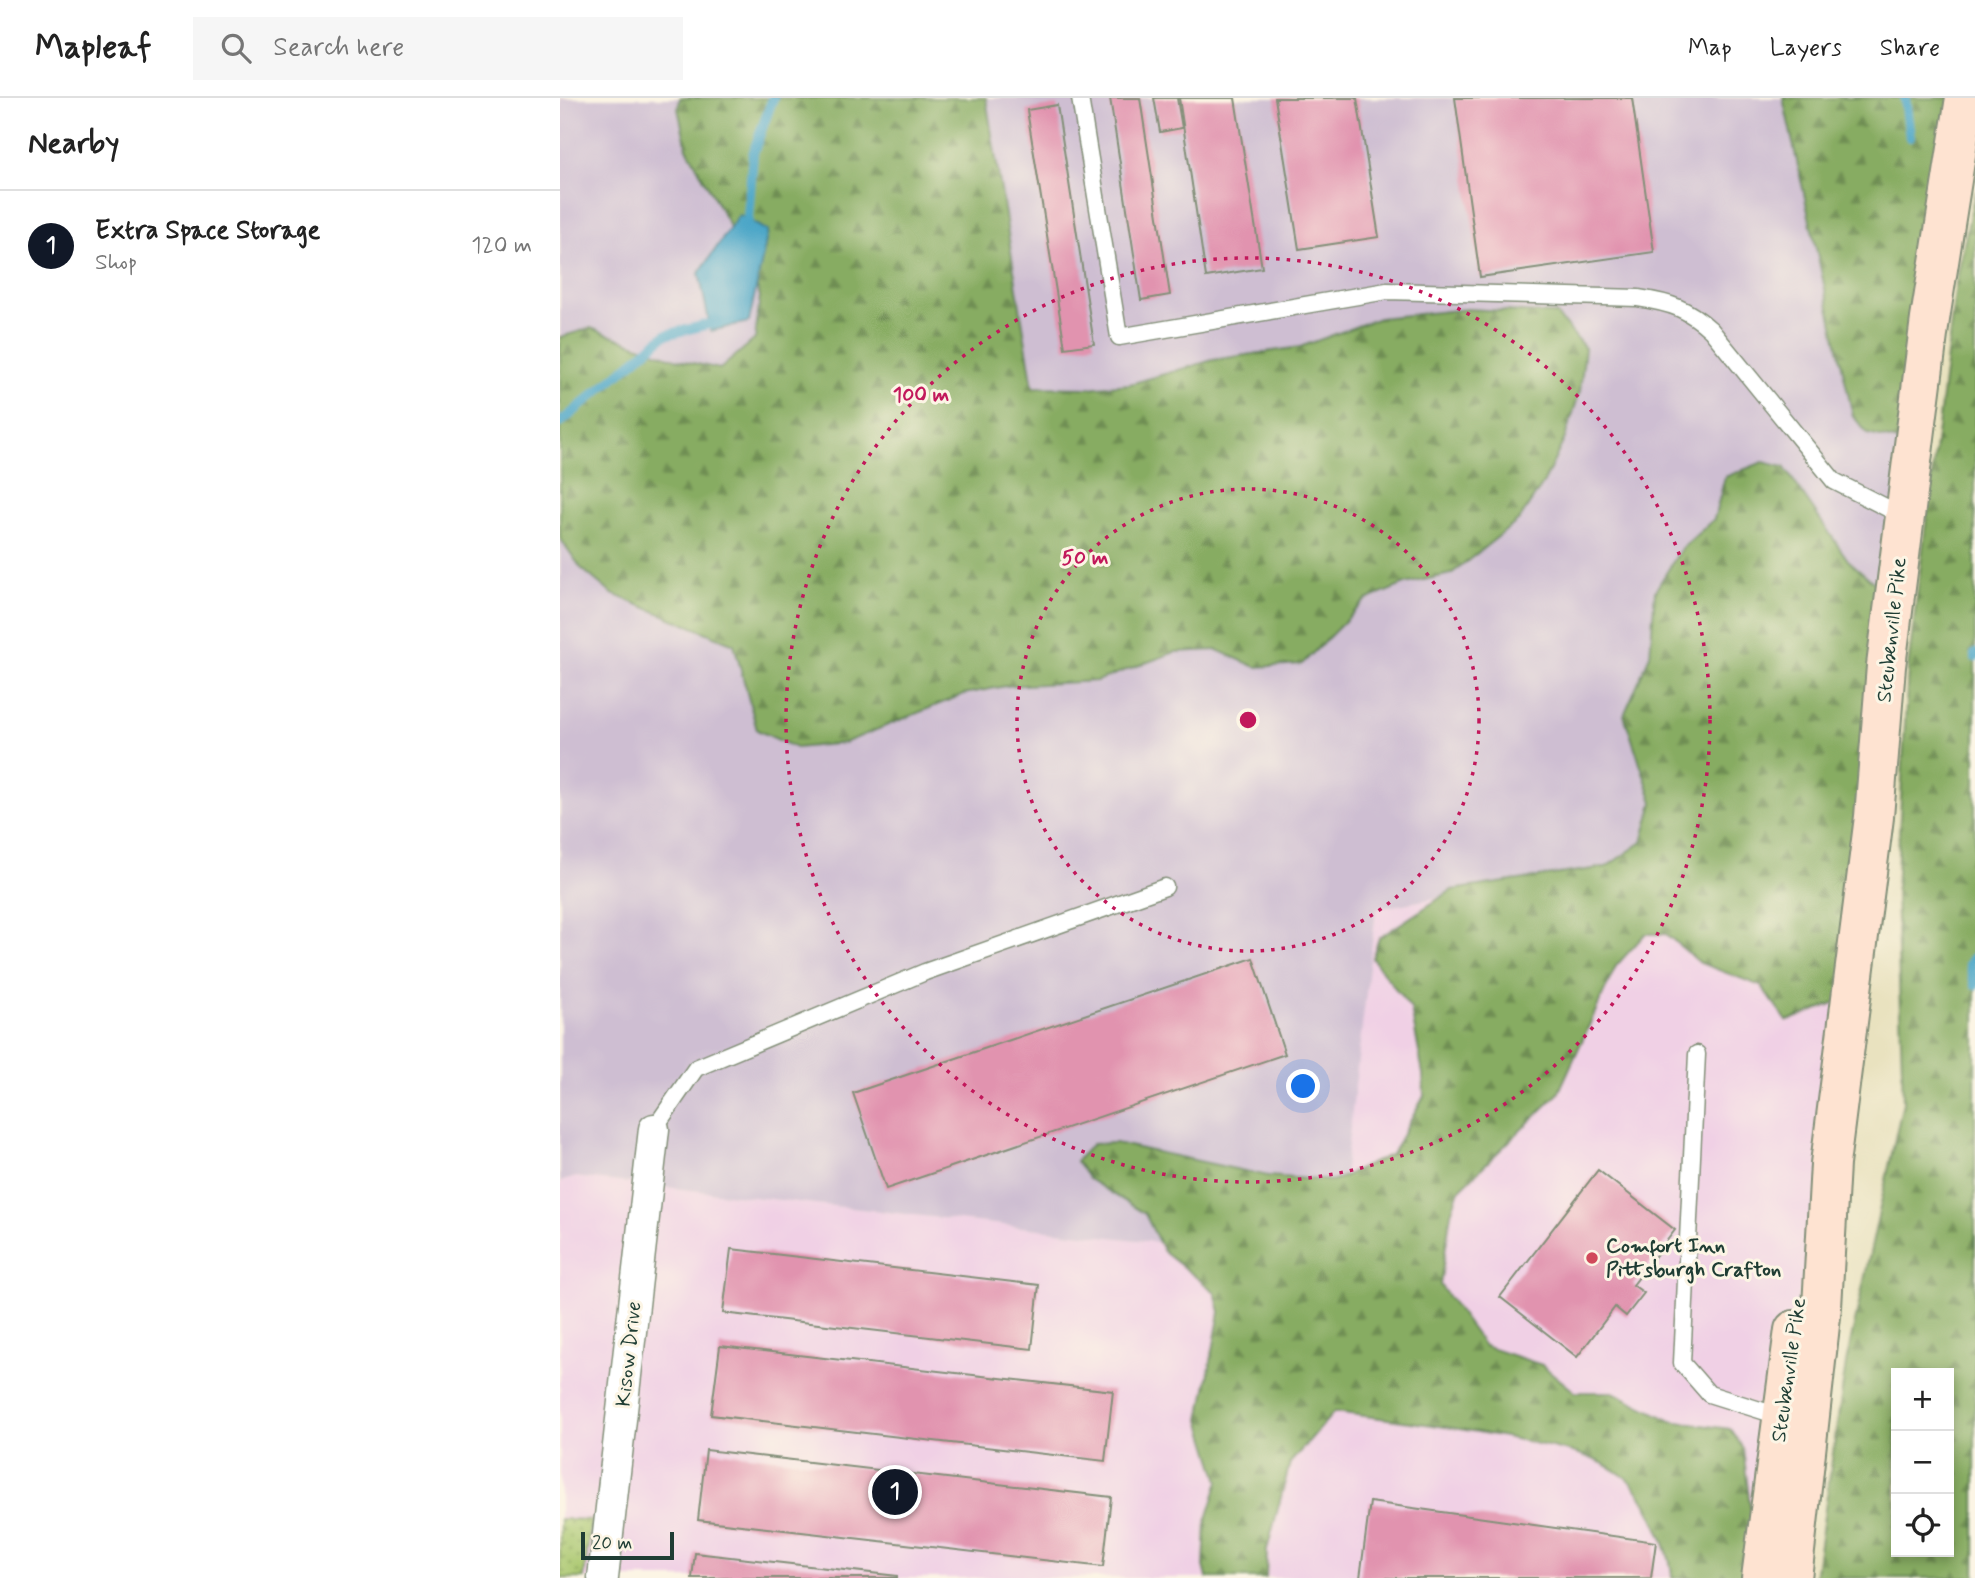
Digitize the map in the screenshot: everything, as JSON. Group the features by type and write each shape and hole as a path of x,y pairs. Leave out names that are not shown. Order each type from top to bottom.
{"main road":[{"name":"Steubenville Pike","path":"1792,1578 1822,1307 1830,1164 1874,817 1886,666 1937,267 1965,98"},
{"name":"Steubenville Pike","path":"1761,1578 1797,1304 1830,1164"}],"street":[{"name":"Kisow Drive","path":"603,1578 654,1129"}],"lane":[{"path":"1080,98 1119,337 1387,291 1638,298 1660,301 1692,313 1711,330 1834,481 1905,517"},
{"path":"654,1129 696,1068 926,972 1165,887"},
{"path":"1697,1054 1682,1363 1709,1394 1782,1417"}],"shaded area":[{"path":"560,98 1965,98 1874,817 1376,909 1334,1262 576,1177 560,1182"},
{"path":"1874,817 1830,1164 1797,1304 1761,1578 560,1578 560,1182 576,1177 1333,1262 1376,909"}],"green space":[{"path":"680,98 986,98 1033,387 1087,388 1130,384 1213,360 1300,347 1379,318 1468,309 1556,314 1585,348 1580,391 1565,438 1544,482 1519,520 1451,574 1405,584 1366,600 1302,664 1256,667 1217,650 1175,652 1097,681 1006,686 964,694 844,743 796,748 757,730 734,644 612,594 581,568 560,538 560,337 591,328 675,359 720,369 755,339 760,296 747,258 687,148 678,109"},
{"path":"1783,98 1961,98 1907,443 1868,434 1853,416"},
{"path":"1975,191 1975,1578 1815,1578 1846,1363 1903,1102 1896,891 1908,668 1956,283"},
{"path":"1763,462 1784,467 1848,560 1891,597 1846,999 1787,1021 1761,986 1700,963 1666,934 1645,934 1616,966 1558,1094 1459,1190 1451,1213 1440,1285 1484,1346 1542,1365 1575,1392 1613,1392 1671,1421 1730,1429 1743,1448 1755,1578 1672,1578 1662,1538 1639,1493 1622,1475 1590,1458 1557,1448 1483,1433 1334,1412 1290,1463 1267,1550 1266,1578 1207,1578 1204,1566 1206,1522 1219,1481 1200,1420 1220,1312 1215,1292 1164,1252 1145,1214 1089,1179 1076,1161 1092,1144 1115,1143 1268,1176 1334,1181 1392,1154 1424,1096 1423,1074 1411,1009 1372,958 1379,938 1452,890 1606,867 1642,842 1653,802 1624,715 1650,655 1655,591 1681,549 1714,519 1725,477"},
{"path":"560,1519 591,1520 584,1578 560,1578"}],"water":[{"path":"739,215 768,231 749,322 711,331 699,273"}],"building":[{"path":"1110,98 1140,98 1170,295 1141,300"},
{"path":"1154,98 1177,98 1182,128 1160,132"},
{"path":"1179,98 1235,98 1262,268 1206,277"},
{"path":"1275,98 1357,98 1379,237 1299,249"},
{"path":"1455,98 1632,98 1654,252 1480,277"},
{"path":"1057,105 1094,344 1065,348 1027,110"},
{"path":"1253,958 1285,1054 886,1189 853,1093"},
{"name":"Comfort Inn Pittsburgh Crafton","path":"1598,1170 1675,1230 1633,1285 1644,1293 1626,1316 1615,1307 1577,1357 1500,1297"},
{"path":"731,1249 1039,1285 1032,1349 723,1313"},
{"path":"720,1346 1113,1391 1105,1461 711,1415"},
{"path":"706,1450 1111,1497 1103,1567 698,1520"},
{"path":"1370,1502 1656,1542 1651,1578 1360,1578"},
{"path":"695,1553 897,1576 897,1578 692,1578"}],"waterway":[{"path":"747,230 753,153 773,98"},
{"path":"1905,98 1910,137"},
{"path":"560,423 665,335 722,321"},
{"path":"1975,956 1970,964 1975,984"}],"place":[{"name":"Comfort Inn Pittsburgh Crafton","path":"1592,1258"},
{"name":"Extra Space Storage","path":"895,1492"}]}
